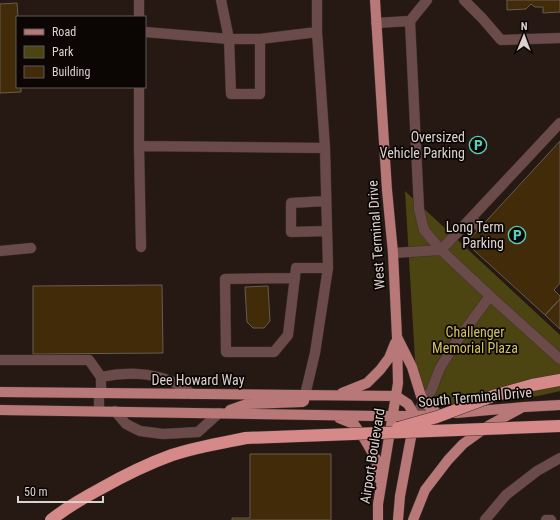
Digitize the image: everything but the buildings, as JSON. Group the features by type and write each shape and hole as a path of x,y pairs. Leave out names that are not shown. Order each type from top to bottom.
{"highway":[{"path":"379,434 437,417 493,396 532,385 560,380"},
{"path":"51,520 62,511 118,479 173,455 246,438 560,426"}],"main road":[{"name":"West Terminal Drive","path":"375,0 387,190 393,253 398,383 396,396"},
{"path":"337,395 367,383 389,358 397,337"},
{"path":"397,337 412,367 424,402 438,414"},
{"name":"Dee Howard Way","path":"0,392 396,396"},
{"path":"219,413 248,404 302,402 304,401 305,395"},
{"path":"396,396 408,404 415,416 400,496 398,520"},
{"name":"Airport Boulevard","path":"378,520 378,504 396,396"},
{"name":"South Terminal Drive","path":"392,416 415,416 560,405"},
{"path":"413,520 425,490 448,460 463,444 488,426 524,407"},
{"path":"0,410 392,416"},
{"path":"334,415 354,424 365,440 376,459 381,487"}],"street":[{"path":"139,0 139,16"},
{"path":"221,0 229,40 231,94 260,94 260,40"},
{"path":"305,395 315,353 328,268 325,148 317,32 317,0"},
{"path":"427,0 410,21 419,209 424,230 441,250 560,359"},
{"path":"464,0 501,40 560,38"},
{"path":"376,23 410,21"},
{"path":"146,32 229,40 260,40 317,32"},
{"path":"139,88 141,247"},
{"path":"393,253 441,250 560,122"},
{"path":"139,146 325,148"},
{"path":"326,202 291,203 291,232 327,231"},
{"path":"471,218 480,227"},
{"path":"0,251 31,248"},
{"path":"295,278 225,279 226,352 274,352 288,335 295,278 296,268 328,268"},
{"path":"415,416 431,391 440,368 456,342 490,296"},
{"path":"0,360 89,360 101,377 99,411"},
{"path":"101,377 115,374 152,375 173,382 192,394"},
{"path":"115,411 126,424 140,431 163,434 198,432 219,413"},
{"path":"485,520 506,495 537,471 560,458"},
{"path":"546,520 551,520"}],"green space":[{"name":"Challenger Memorial Plaza","path":"405,191 560,335 560,391 538,396 443,405 420,386 415,360"}],"place":[{"name":"Oversized Vehicle Parking","path":"478,145"},
{"name":"Long Term Parking","path":"517,235"}]}
